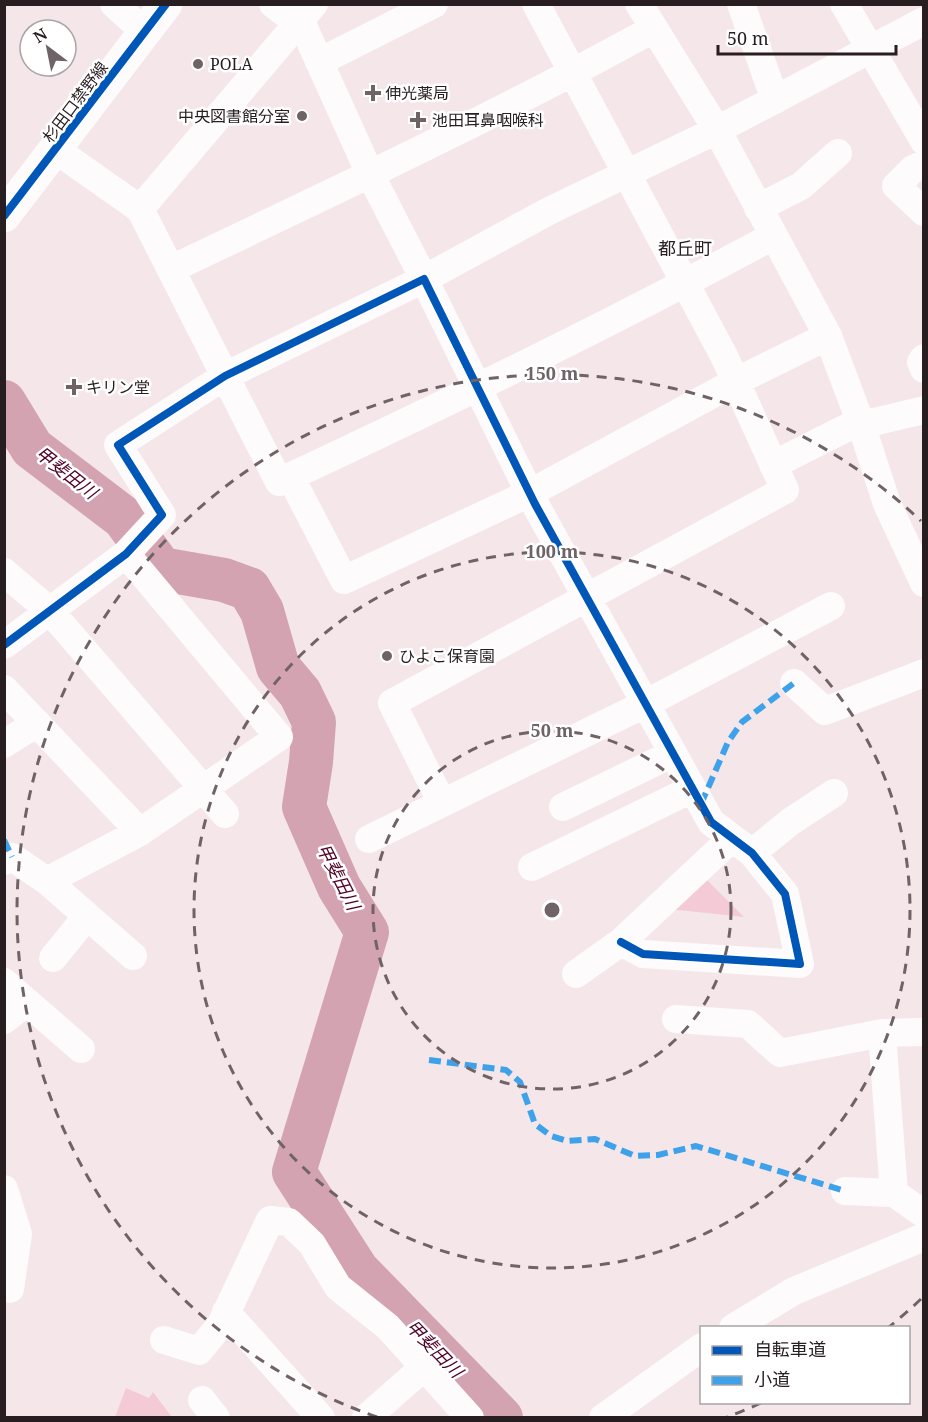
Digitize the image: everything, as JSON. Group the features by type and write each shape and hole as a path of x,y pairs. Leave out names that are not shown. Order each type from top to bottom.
{"main road":[{"name":"杉田口禁野線","path":"4,216 166,4"}],"street":[{"path":"114,4 146,32"},
{"path":"273,4 307,15"},
{"path":"319,62 434,4"},
{"path":"441,801 392,703 785,490 735,382 685,284 536,4"},
{"path":"639,4 717,130 828,336 861,423 886,504 922,574"},
{"path":"741,4 775,100"},
{"path":"844,4 924,141"},
{"path":"307,15 319,62 370,174 479,387 530,493 711,822 742,845 785,894 800,964 643,954 621,942"},
{"path":"140,209 307,15"},
{"path":"4,645 133,546 162,515 118,445 225,376 424,279 549,211 626,176 717,130 924,21"},
{"path":"171,269 573,74 653,29"},
{"path":"56,150 140,209 279,482 479,387 685,284 773,236"},
{"path":"758,208 801,186 838,153"},
{"path":"924,164 913,169 896,186 924,212"},
{"path":"291,476 344,580 530,493 735,382 828,336"},
{"path":"924,358 921,362 924,369"},
{"path":"773,465 861,423 924,410"},
{"path":"47,881 140,832 205,790 279,737 133,546"},
{"path":"4,572 50,611 225,814"},
{"path":"369,838 441,801 645,704 831,606"},
{"path":"794,683 825,711 924,673"},
{"path":"4,689 140,832"},
{"path":"4,744 37,723"},
{"path":"564,807 672,754"},
{"path":"532,867 692,789"},
{"path":"576,974 621,942 742,845 790,822 834,793"},
{"path":"4,861 12,857 47,881 133,956"},
{"path":"52,958 87,916"},
{"path":"4,982 81,1049"},
{"path":"4,1020 27,1002"},
{"path":"675,1019 748,1024 780,1053 882,1033 924,1032"},
{"path":"882,1033 894,1193"},
{"path":"4,1189 18,1234 10,1289"},
{"path":"845,1191 894,1193 924,1214"},
{"path":"164,1340 199,1352 221,1324 270,1220 289,1222 312,1244 338,1287 388,1327 470,1418"},
{"path":"736,1326 794,1291 924,1237"},
{"path":"226,1312 321,1418"},
{"path":"603,1418 700,1348"},
{"path":"366,1418 423,1368"}],"shaded area":[{"path":"704,877 744,917 669,909"},
{"path":"126,1388 149,1398 153,1392 171,1416 115,1417"}],"waterway":[{"name":"甲斐田川","path":"4,402 32,448 124,518 161,569 224,580 249,589 262,611 278,667 300,693 314,722 304,807 339,887 367,932 294,1172 357,1270 501,1418"}],"marked path":[{"path":"701,804 728,742 742,722 794,683"},
{"path":"4,840 12,857"},
{"path":"429,1060 506,1070 520,1082 535,1124 551,1136 567,1141 595,1139 635,1156 658,1155 696,1146 845,1191"}],"cycle path":[{"path":"4,216 166,4"},
{"path":"4,645 126,554 162,515 118,445 225,376 424,279 535,504 711,822 752,853 785,894 800,964 643,954 621,942"}],"place":[{"name":"POLA","path":"198,64"},
{"name":"伸光薬局","path":"373,93"},
{"name":"中央図書館分室","path":"302,116"},
{"name":"池田耳鼻咽喉科","path":"418,120"},
{"name":"キリン堂","path":"74,387"},
{"name":"ひよこ保育園","path":"387,656"}],"district":[{"name":"都丘町","path":"685,249"}]}
